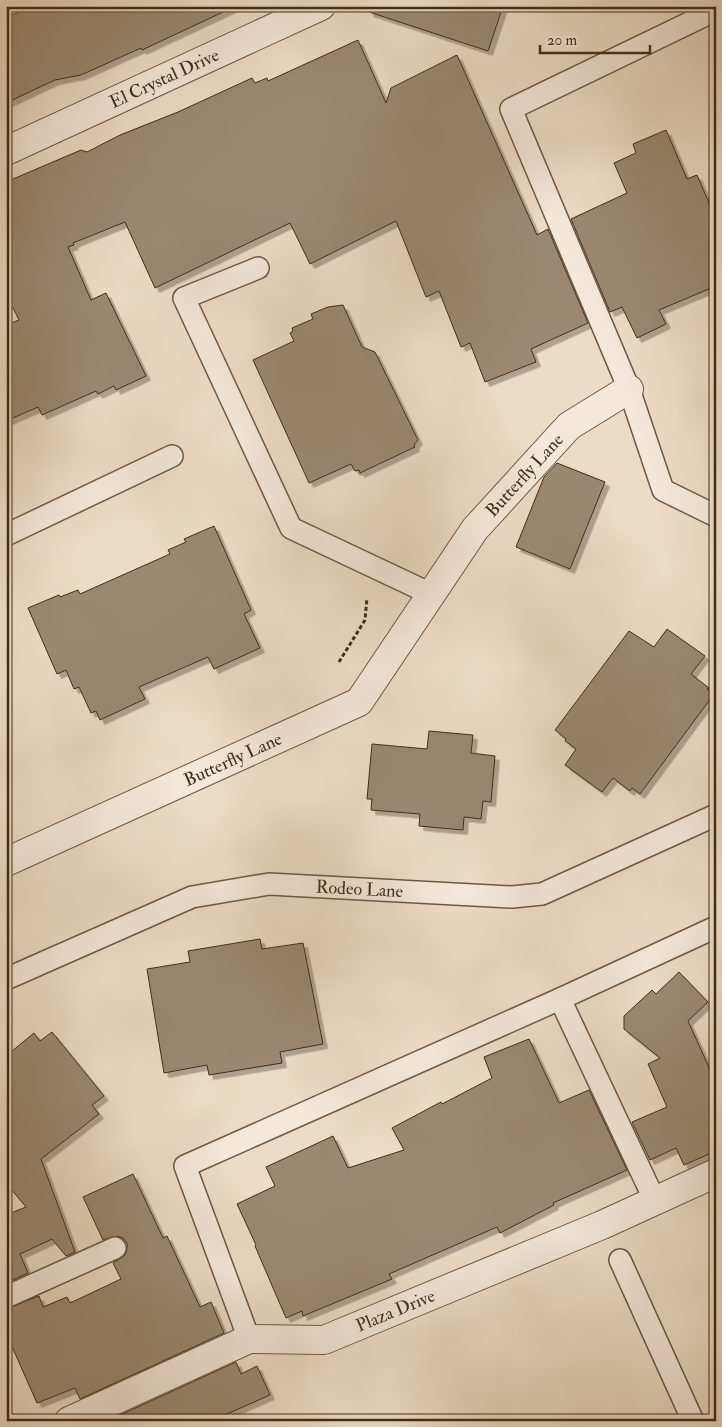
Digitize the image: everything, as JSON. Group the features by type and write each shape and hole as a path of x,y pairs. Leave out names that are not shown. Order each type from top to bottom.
{"street":[{"name":"El Crystal Drive","path":"6,151 322,6"},
{"name":"Butterfly Lane","path":"6,862 359,702 475,529 569,426 629,389"},
{"name":"Plaza Drive","path":"68,1421 249,1340 324,1340 602,1225 716,1173"}],"lane":[{"path":"716,10 511,108 629,389 663,490 716,516"},
{"path":"258,268 184,298 291,528 431,594"},
{"path":"6,534 172,456"},
{"name":"Rodeo Lane","path":"6,979 192,897 269,884 512,897 542,894 716,815"},
{"path":"249,1340 185,1166 560,999 716,927"},
{"path":"560,999 655,1201"},
{"path":"6,1297 116,1248"},
{"path":"620,1260 693,1421"}],"path":[{"path":"339,662 365,620 373,568"}],"building":[{"path":"32,6 236,6 142,50 141,48 81,75 55,80 6,103 6,18"},
{"path":"370,6 503,6 488,51 369,12"},
{"path":"358,40 386,103 391,88 457,55 537,235 548,229 588,323 531,349 536,362 485,382 470,343 461,347 439,291 426,297 396,221 310,264 290,223 155,288 125,222 73,243 74,245 68,247 91,300 106,293 146,376 116,390 114,386 98,394 96,391 42,415 38,407 6,421 6,325 19,320 6,294 6,182 81,150 87,152 120,135 178,112 252,78 255,83 267,78 268,81"},
{"path":"666,130 687,179 697,175 716,219 716,286 659,310 666,324 637,338 622,307 610,312 571,219 627,193 614,163 636,153 633,144"},
{"path":"343,305 362,347 375,352 418,440 414,445 415,447 360,473 359,470 355,471 351,464 309,483 253,360 294,341 290,333 293,331 292,328 313,319 311,314 328,307"},
{"path":"557,463 605,482 570,569 516,547 544,477"},
{"path":"214,526 251,610 244,614 260,648 214,669 208,657 139,687 145,699 100,720 96,711 91,713 79,687 74,689 66,670 57,674 28,608 59,595 60,597 78,590 80,594 170,554 168,550 186,542 184,539"},
{"path":"667,629 705,656 691,674 714,694 640,794 632,788 630,791 613,778 602,792 565,765 576,749 555,730 629,631 654,647"},
{"path":"429,731 473,735 471,753 495,756 491,802 483,801 481,819 464,817 463,830 419,826 420,814 371,810 372,799 367,799 372,744 427,749"},
{"path":"260,939 262,949 303,943 323,1044 280,1052 282,1063 209,1075 207,1065 164,1073 147,969 190,962 188,951"},
{"path":"679,972 708,1002 688,1021 716,1083 716,1151 684,1165 676,1148 650,1160 632,1122 667,1107 648,1064 660,1058 624,1029 624,1016 652,990 656,994"},
{"path":"52,1032 104,1096 92,1105 99,1114 41,1159 75,1252 66,1256 52,1239 20,1254 28,1273 6,1283 6,1215 26,1207 6,1183 6,1056 34,1033 40,1041"},
{"path":"529,1039 559,1103 589,1090 627,1170 553,1203 554,1205 500,1233 497,1227 389,1274 392,1279 303,1316 302,1311 286,1318 237,1204 275,1186 266,1167 333,1136 348,1168 404,1150 392,1128 492,1078 484,1057"},
{"path":"133,1174 163,1238 167,1236 200,1307 211,1302 224,1333 80,1399 75,1388 37,1403 6,1333 6,1309 39,1296 43,1307 67,1297 70,1303 121,1279 113,1263 125,1255 127,1243 123,1238 117,1236 103,1240 83,1197"},
{"path":"236,1362 241,1374 257,1366 270,1395 211,1421 107,1421"}]}
